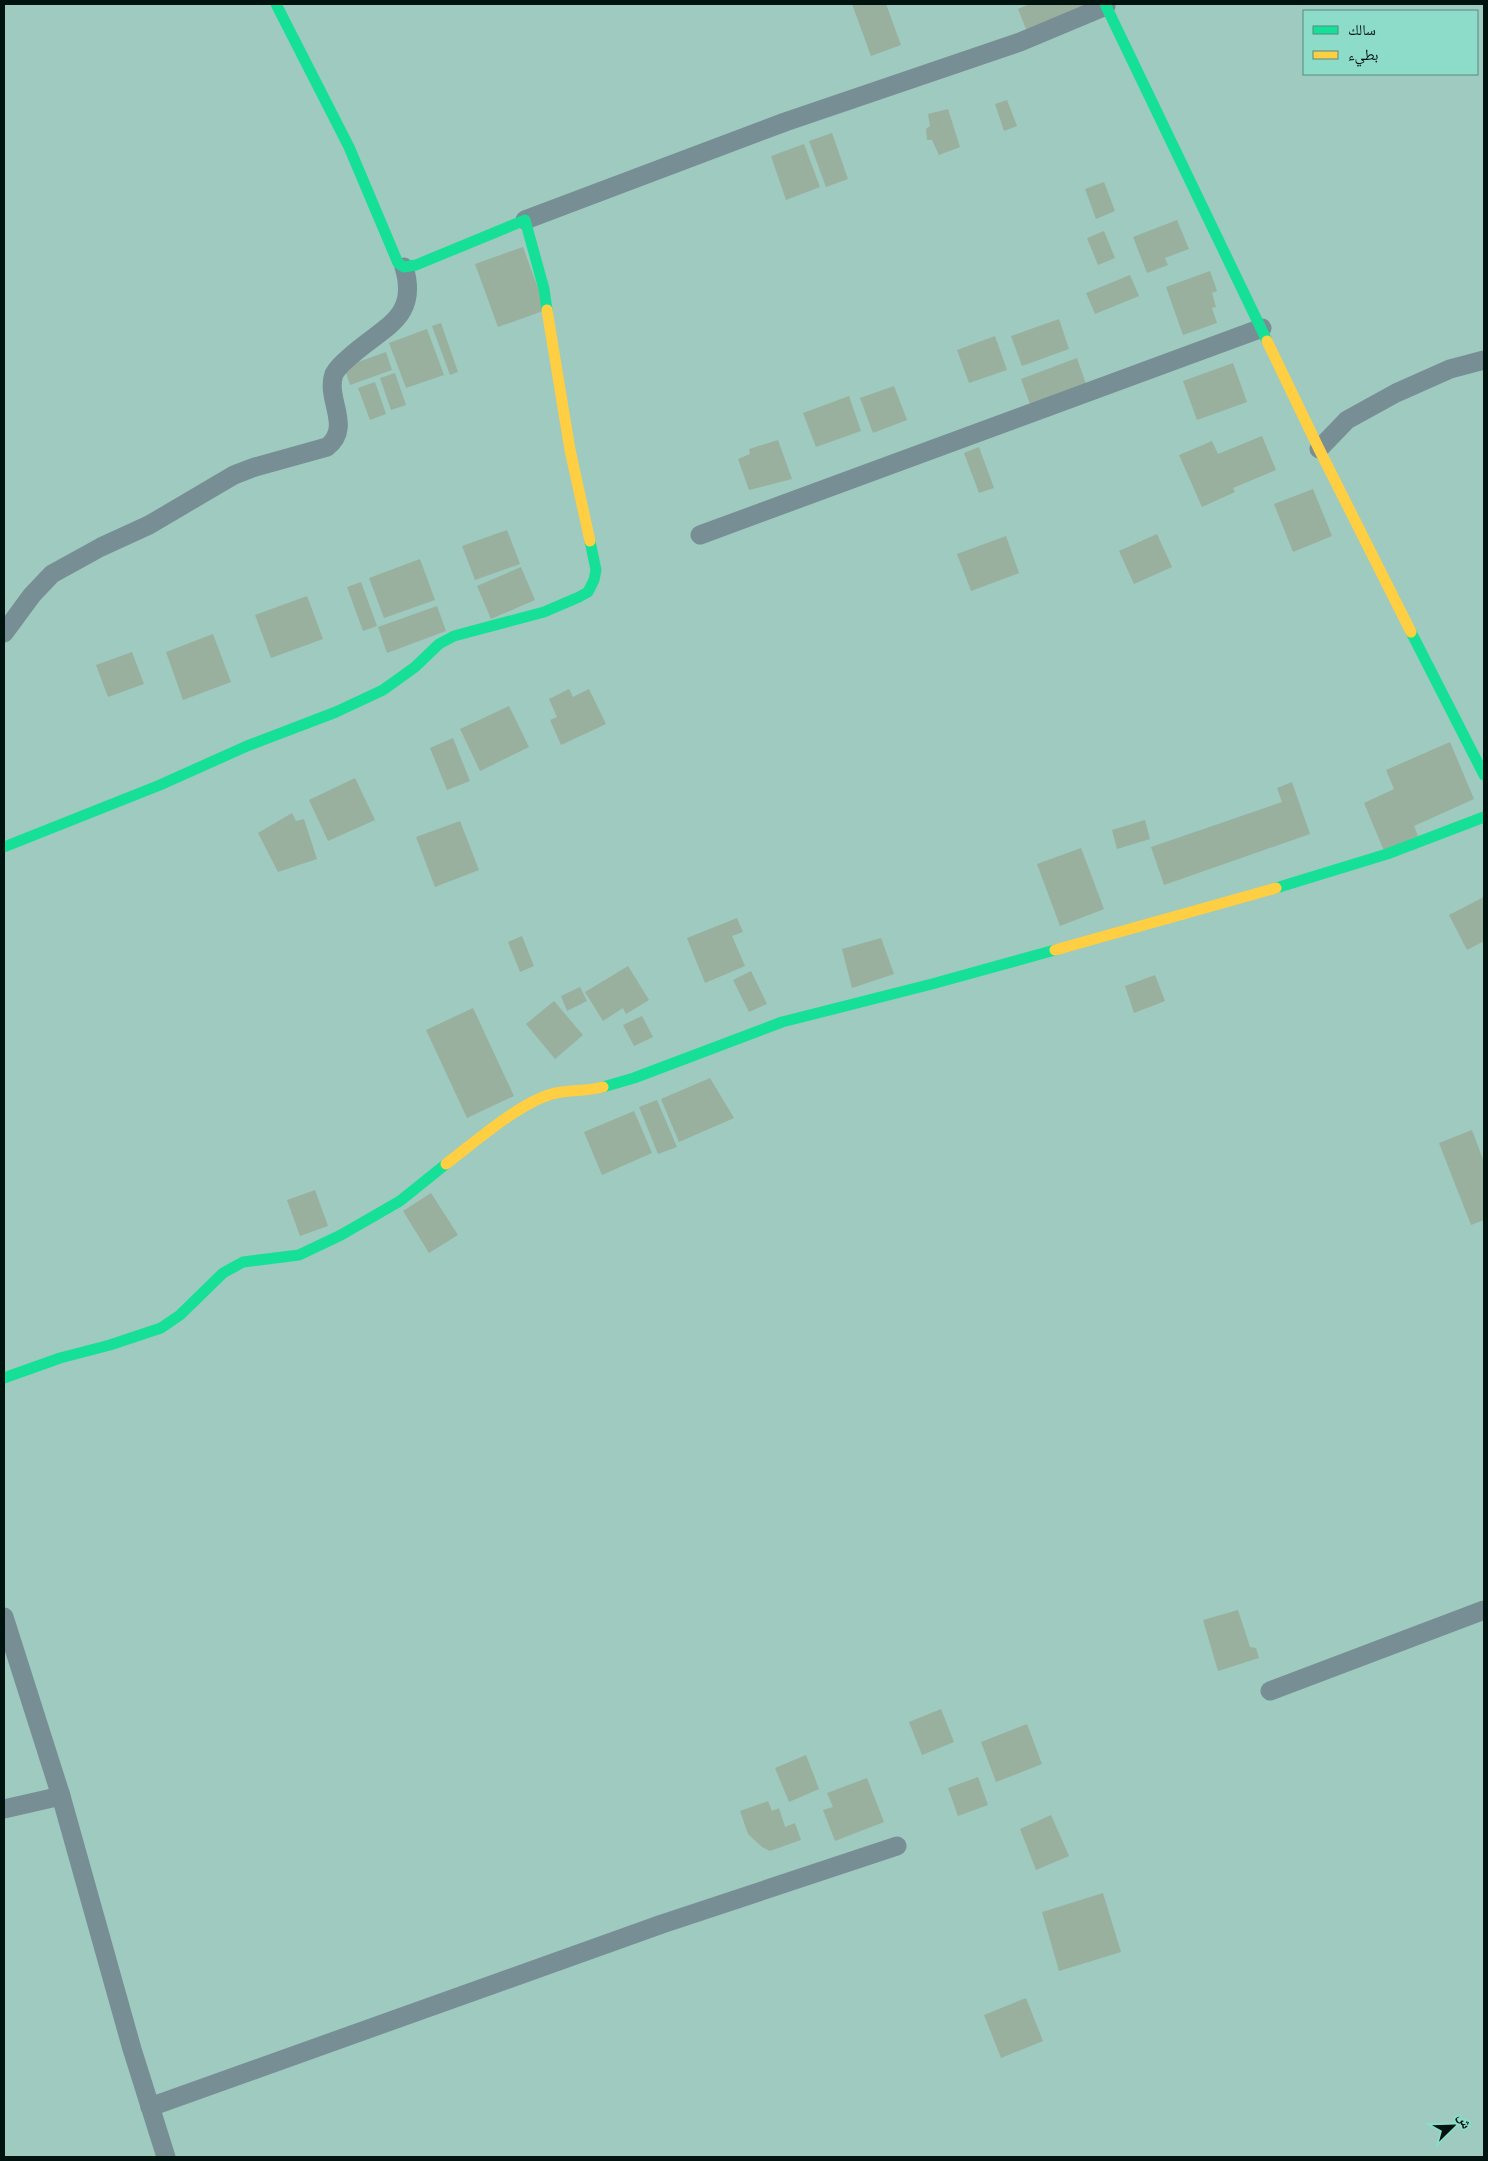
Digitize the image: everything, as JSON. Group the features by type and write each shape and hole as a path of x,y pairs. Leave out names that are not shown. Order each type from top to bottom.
{"street":[{"path":"4,633 32,595 52,574 101,547 149,525 234,475 255,467 327,447 334,441 338,431 333,387 334,374 344,362 396,320 405,307 409,295 404,267 394,256 349,147 276,4"},
{"path":"404,267 416,265 524,220 785,122 1020,42 1106,5 1319,449 1484,775"},
{"path":"4,847 160,785 247,746 336,712 383,690 415,667 439,644 454,636 544,612 588,592 594,580 596,570 570,450 544,289 524,220"},
{"path":"700,535 1262,328"},
{"path":"1319,449 1347,420 1396,393 1450,369 1484,360"},
{"path":"4,1378 60,1358 110,1345 161,1328 180,1315 223,1273 243,1262 299,1255 341,1234 400,1201 499,1122 534,1102 555,1093 607,1085 634,1078 782,1022 941,981 1307,879 1387,854 1484,817"},
{"path":"1270,1691 1484,1610"},
{"path":"4,1616 61,1796 166,2157"},
{"path":"4,1809 61,1796"},
{"path":"150,2107 662,1924 896,1846"}],"building":[{"path":"852,4 886,4 901,45 871,56"},
{"path":"1030,4 1086,4 1088,8 1028,34 1018,9"},
{"path":"1007,100 1017,126 1004,131 995,104"},
{"path":"948,109 960,147 939,155 932,140 927,140 926,129 930,126 928,114"},
{"path":"832,133 848,179 826,187 809,141"},
{"path":"804,144 820,187 786,200 771,156"},
{"path":"1104,182 1115,211 1096,219 1085,189"},
{"path":"1177,220 1189,249 1165,258 1168,265 1147,273 1133,237"},
{"path":"1104,231 1115,258 1098,265 1087,238"},
{"path":"523,247 546,310 498,327 475,264"},
{"path":"1210,271 1217,291 1212,293 1216,307 1212,308 1217,323 1183,335 1166,287"},
{"path":"1130,275 1139,296 1095,314 1086,293"},
{"path":"1059,319 1069,349 1022,366 1011,336"},
{"path":"441,323 458,372 450,375 432,326"},
{"path":"427,329 444,375 406,388 389,343"},
{"path":"995,336 1007,370 969,383 957,350"},
{"path":"386,352 392,370 350,385 344,367"},
{"path":"1077,358 1086,384 1030,404 1021,379"},
{"path":"1233,363 1247,402 1197,420 1183,381"},
{"path":"395,373 406,405 391,410 380,378"},
{"path":"375,382 386,414 370,420 358,388"},
{"path":"894,386 907,420 873,433 860,398"},
{"path":"849,396 861,431 816,447 803,413"},
{"path":"1262,436 1276,470 1233,488 1235,492 1202,507 1179,455 1212,441 1218,454"},
{"path":"778,440 792,479 749,490 738,459 750,454 749,449"},
{"path":"979,447 994,488 979,493 964,453"},
{"path":"1313,489 1332,536 1293,552 1274,504"},
{"path":"507,530 520,564 475,580 462,546"},
{"path":"1157,534 1172,567 1134,584 1119,551"},
{"path":"1006,536 1019,573 971,591 957,554"},
{"path":"420,559 435,600 384,618 369,578"},
{"path":"521,567 535,600 491,619 477,586"},
{"path":"361,582 377,626 363,631 347,587"},
{"path":"307,596 323,639 271,658 255,615"},
{"path":"437,606 446,631 387,653 378,627"},
{"path":"213,634 231,682 183,700 166,652"},
{"path":"132,652 144,684 108,697 96,665"},
{"path":"569,689 573,697 589,689 606,724 561,745 550,720 557,717 549,699"},
{"path":"509,706 529,747 480,771 460,729"},
{"path":"453,738 470,781 447,790 430,748"},
{"path":"1450,742 1474,799 1414,826 1418,836 1384,851 1364,803 1394,789 1386,770"},
{"path":"355,778 375,820 328,841 309,800"},
{"path":"1292,782 1310,834 1164,885 1151,847 1282,802 1277,788"},
{"path":"292,813 296,821 304,819 317,859 278,872 258,833"},
{"path":"1145,820 1150,839 1117,849 1112,830"},
{"path":"460,821 479,870 435,887 416,837"},
{"path":"1081,848 1104,909 1060,926 1037,864"},
{"path":"1484,897 1484,941 1467,950 1449,915"},
{"path":"737,918 743,932 732,936 745,966 705,983 687,938"},
{"path":"522,936 534,966 520,972 508,942"},
{"path":"881,938 894,974 852,988 842,949"},
{"path":"628,966 649,1000 626,1014 623,1008 603,1021 585,992"},
{"path":"751,971 767,1004 749,1012 733,980"},
{"path":"1155,975 1165,1001 1134,1013 1125,986"},
{"path":"580,987 587,1001 567,1011 561,996"},
{"path":"554,1001 583,1035 555,1059 526,1024"},
{"path":"473,1008 514,1096 467,1118 426,1030"},
{"path":"642,1016 653,1037 634,1046 623,1025"},
{"path":"710,1078 734,1118 679,1142 661,1099"},
{"path":"657,1100 677,1147 658,1154 639,1107"},
{"path":"634,1111 652,1153 602,1175 584,1132"},
{"path":"1472,1130 1484,1162 1484,1220 1471,1225 1439,1143"},
{"path":"315,1190 328,1226 300,1236 287,1200"},
{"path":"431,1193 458,1235 429,1253 403,1211"},
{"path":"1238,1610 1250,1647 1256,1648 1259,1658 1218,1671 1203,1620"},
{"path":"941,1709 954,1742 922,1755 909,1722"},
{"path":"1027,1724 1042,1764 996,1782 981,1742"},
{"path":"806,1755 819,1789 789,1802 775,1768"},
{"path":"978,1777 988,1805 958,1816 948,1788"},
{"path":"867,1778 884,1822 835,1841 823,1810 833,1807 827,1793"},
{"path":"768,1801 772,1811 779,1808 785,1827 795,1823 801,1840 770,1851 762,1847 748,1834 740,1811"},
{"path":"1051,1815 1069,1856 1036,1870 1020,1829"},
{"path":"1103,1893 1121,1952 1059,1971 1042,1912"},
{"path":"1026,1998 1043,2041 1001,2058 984,2015"}],"traffic: fast":[{"path":"276,4 349,147 398,263 404,267 416,265 525,220 544,289 547,310"},
{"path":"1105,4 1267,341"},
{"path":"4,847 160,785 247,746 336,712 383,690 415,667 439,644 454,636 544,612 579,597 588,592 594,580 596,570 590,541"},
{"path":"1411,632 1484,775"},
{"path":"1276,888 1387,854 1484,817"},
{"path":"603,1087 634,1078 782,1022 932,984 1055,950"},
{"path":"4,1378 60,1358 110,1345 161,1328 180,1315 223,1273 243,1262 299,1255 341,1235 400,1201 446,1164"}],"traffic: slow":[{"path":"547,310 570,450 590,541"},
{"path":"1267,341 1411,632"},
{"path":"1055,950 1276,888"},
{"path":"446,1164 499,1123 528,1104 556,1093 603,1087"}]}
